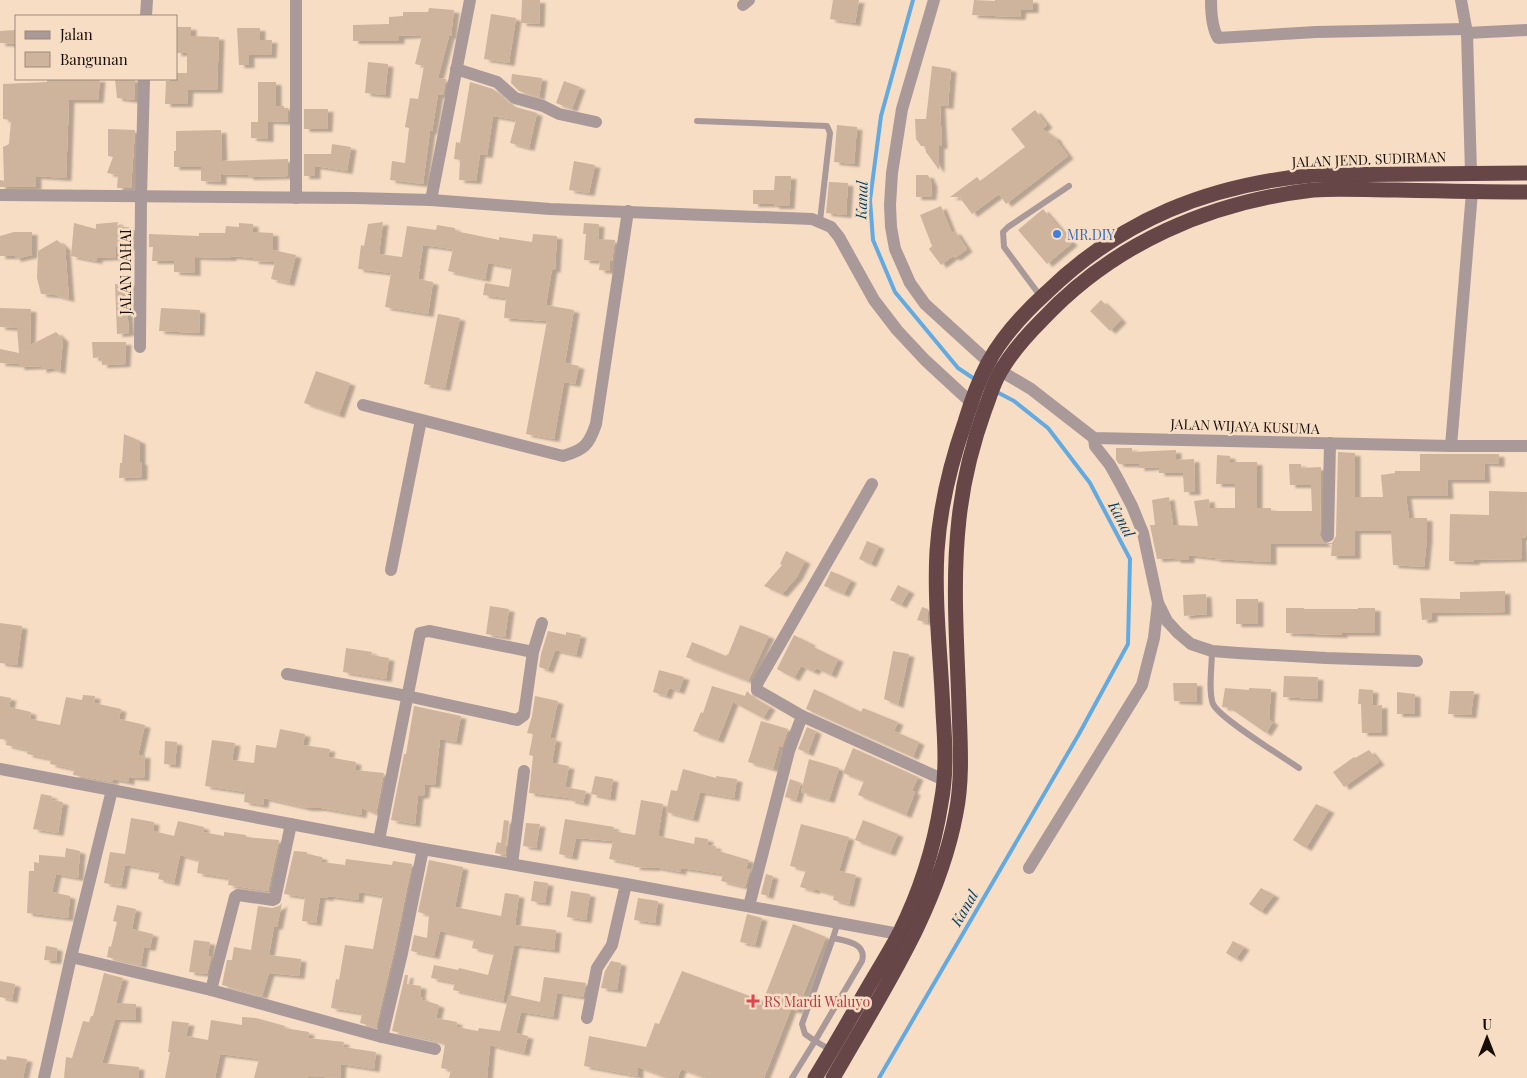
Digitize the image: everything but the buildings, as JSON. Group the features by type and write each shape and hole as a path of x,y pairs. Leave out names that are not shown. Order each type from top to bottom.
{"highway":[{"name":"JALAN JEND. SUDIRMAN","path":"992,371 1014,326 1041,297 1087,256 1116,236 1166,211 1231,188 1313,175 1527,173"},
{"path":"815,1078 899,934 917,892 937,825 944,780 945,738 937,589 937,553 941,510 946,481 979,397 992,371 1017,348 1055,305 1078,284 1156,234 1186,220 1261,198 1316,190 1527,192"},
{"path":"833,1078 914,936 943,867 953,829 960,781 955,588 959,519 968,466 976,433 984,411 979,397"},
{"path":"937,825 953,829"}],"street":[{"path":"146,15 147,0"},
{"path":"296,0 296,198"},
{"path":"431,200 470,0"},
{"path":"934,0 902,109 892,173 891,227 895,248 910,283 926,304 992,371 1031,388 1094,438 1095,446 1113,471 1132,506 1143,533 1158,603 1167,621 1191,644 1212,651 1417,661"},
{"path":"1211,0 1211,10 1218,38 1316,32 1527,30"},
{"path":"1461,0 1466,31 1471,173"},
{"path":"456,69 496,82 515,98 544,106 558,114 596,122"},
{"name":"JALAN DAHAI","path":"140,347 144,80"},
{"path":"1451,446 1472,192"},
{"path":"0,195 431,200 550,209 798,217 820,221 831,227 839,237 874,300 897,330 925,360 979,397"},
{"path":"363,405 563,456 577,452 586,445 596,424 628,211"},
{"path":"391,570 421,420"},
{"name":"JALAN WIJAYA KUSUMA","path":"1094,438 1527,446"},
{"path":"1328,536 1330,443"},
{"path":"872,484 756,686 756,690 802,716 944,780"},
{"path":"1029,868 1142,686 1154,638 1158,603"},
{"path":"287,674 407,696 517,720 524,715 533,652 542,623"},
{"path":"379,840 407,696 422,631 533,652"},
{"path":"749,906 789,751 802,716"},
{"path":"0,769 423,849 899,934"},
{"path":"512,864 524,771"},
{"path":"44,1078 71,957 112,790"},
{"path":"211,990 235,897 238,895 275,899 291,824"},
{"path":"382,1038 402,953 423,849"},
{"path":"587,1018 597,968 612,945 626,884"},
{"path":"71,957 211,990 382,1038 435,1049"}],"lane":[{"path":"697,120 827,126 830,133 820,221"},
{"path":"1041,297 1004,247 1003,232 1069,186"},
{"path":"1212,651 1212,695 1216,710 1299,768"},
{"path":"832,1051 805,1034 802,1024 838,922"},
{"path":"792,1078 864,955 863,950 858,945 833,938"}],"waterway":[{"name":"Kanal","path":"913,0 881,116 870,200 873,240 895,292 958,368 976,380"},
{"name":"Kanal","path":"879,1078 1079,734 1128,644 1130,559 1090,483 1048,428 1014,401 995,391"}],"place":[{"name":"MR.DIY","path":"1057,234"},
{"name":"RS Mardi Waluyo","path":"753,1001"}]}
